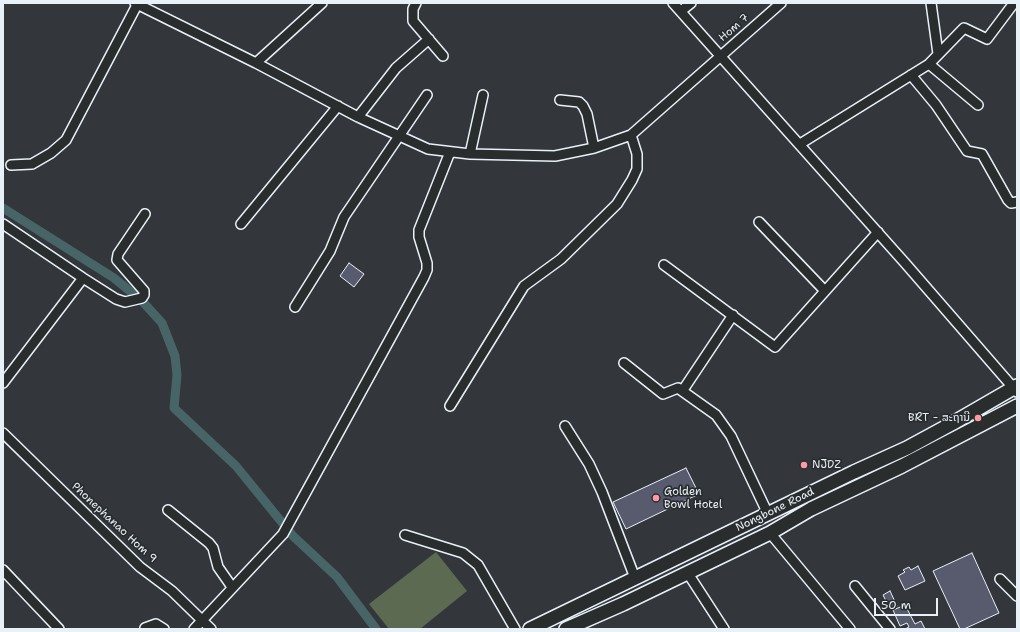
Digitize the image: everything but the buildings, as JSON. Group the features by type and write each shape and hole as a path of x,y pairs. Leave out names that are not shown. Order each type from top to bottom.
{"highway":[{"name":"Nongbone Road","path":"530,629 907,448 1016,388"},
{"name":"Nongbone Road","path":"566,629 586,625 623,604 770,533 811,509 902,466 1017,406"},
{"path":"615,588 623,604"}],"street":[{"path":"416,3 413,9 413,21 443,56"},
{"path":"674,3 1016,388"},
{"path":"681,11 691,3"},
{"name":"Hom 7","path":"631,135 781,3"},
{"path":"931,3 938,54"},
{"path":"800,144 930,64 964,28 988,39 1015,3"},
{"path":"11,166 32,164 51,153 66,140 136,4 256,63 358,117 428,149 470,154 556,156 594,148 631,135 637,154 637,169 617,204 561,259 524,286 450,406"},
{"path":"256,63 317,5"},
{"path":"358,117 396,68 429,39"},
{"path":"930,64 978,105"},
{"path":"911,75 936,105 967,151 982,154 1008,200 1011,202 1017,202"},
{"path":"295,307 330,251 344,217 427,95"},
{"path":"470,154 483,95"},
{"path":"560,100 580,102 583,106 587,114 594,148"},
{"path":"241,224 338,106"},
{"path":"194,629 283,534 424,277 427,270 427,263 419,238 419,230 450,152"},
{"path":"3,224 83,278 116,299 125,302 142,298 144,291 117,260 118,254 145,214"},
{"path":"759,222 825,291"},
{"path":"664,265 733,314 775,347 878,232"},
{"path":"3,383 83,278"},
{"path":"683,390 733,314"},
{"path":"624,363 663,394 670,393 676,388 683,390 722,422 732,436 768,514"},
{"path":"566,426 589,464 602,492 635,578"},
{"name":"Phonephanao Hom 9","path":"3,433 140,566 172,591 211,629"},
{"path":"168,510 209,542 213,548 218,567 232,587"},
{"path":"770,533 850,629"},
{"path":"405,535 463,553 478,565 515,629"},
{"path":"3,570 59,629"},
{"path":"687,572 724,629"},
{"path":"1000,579 1017,596"},
{"path":"856,586 890,629"},
{"path":"145,628 156,624 164,629"}],"green space":[{"path":"436,552 467,591 420,629 389,629 369,604"}],"waterway":[{"path":"3,208 114,278 142,301 162,323 175,356 177,375 174,408 236,466 293,536 337,577 376,629"}],"place":[{"name":"BRT - ສະຖານີ","path":"978,418"},
{"name":"NJDZ","path":"804,465"},
{"name":"Golden Bowl Hotel","path":"656,498"}]}
